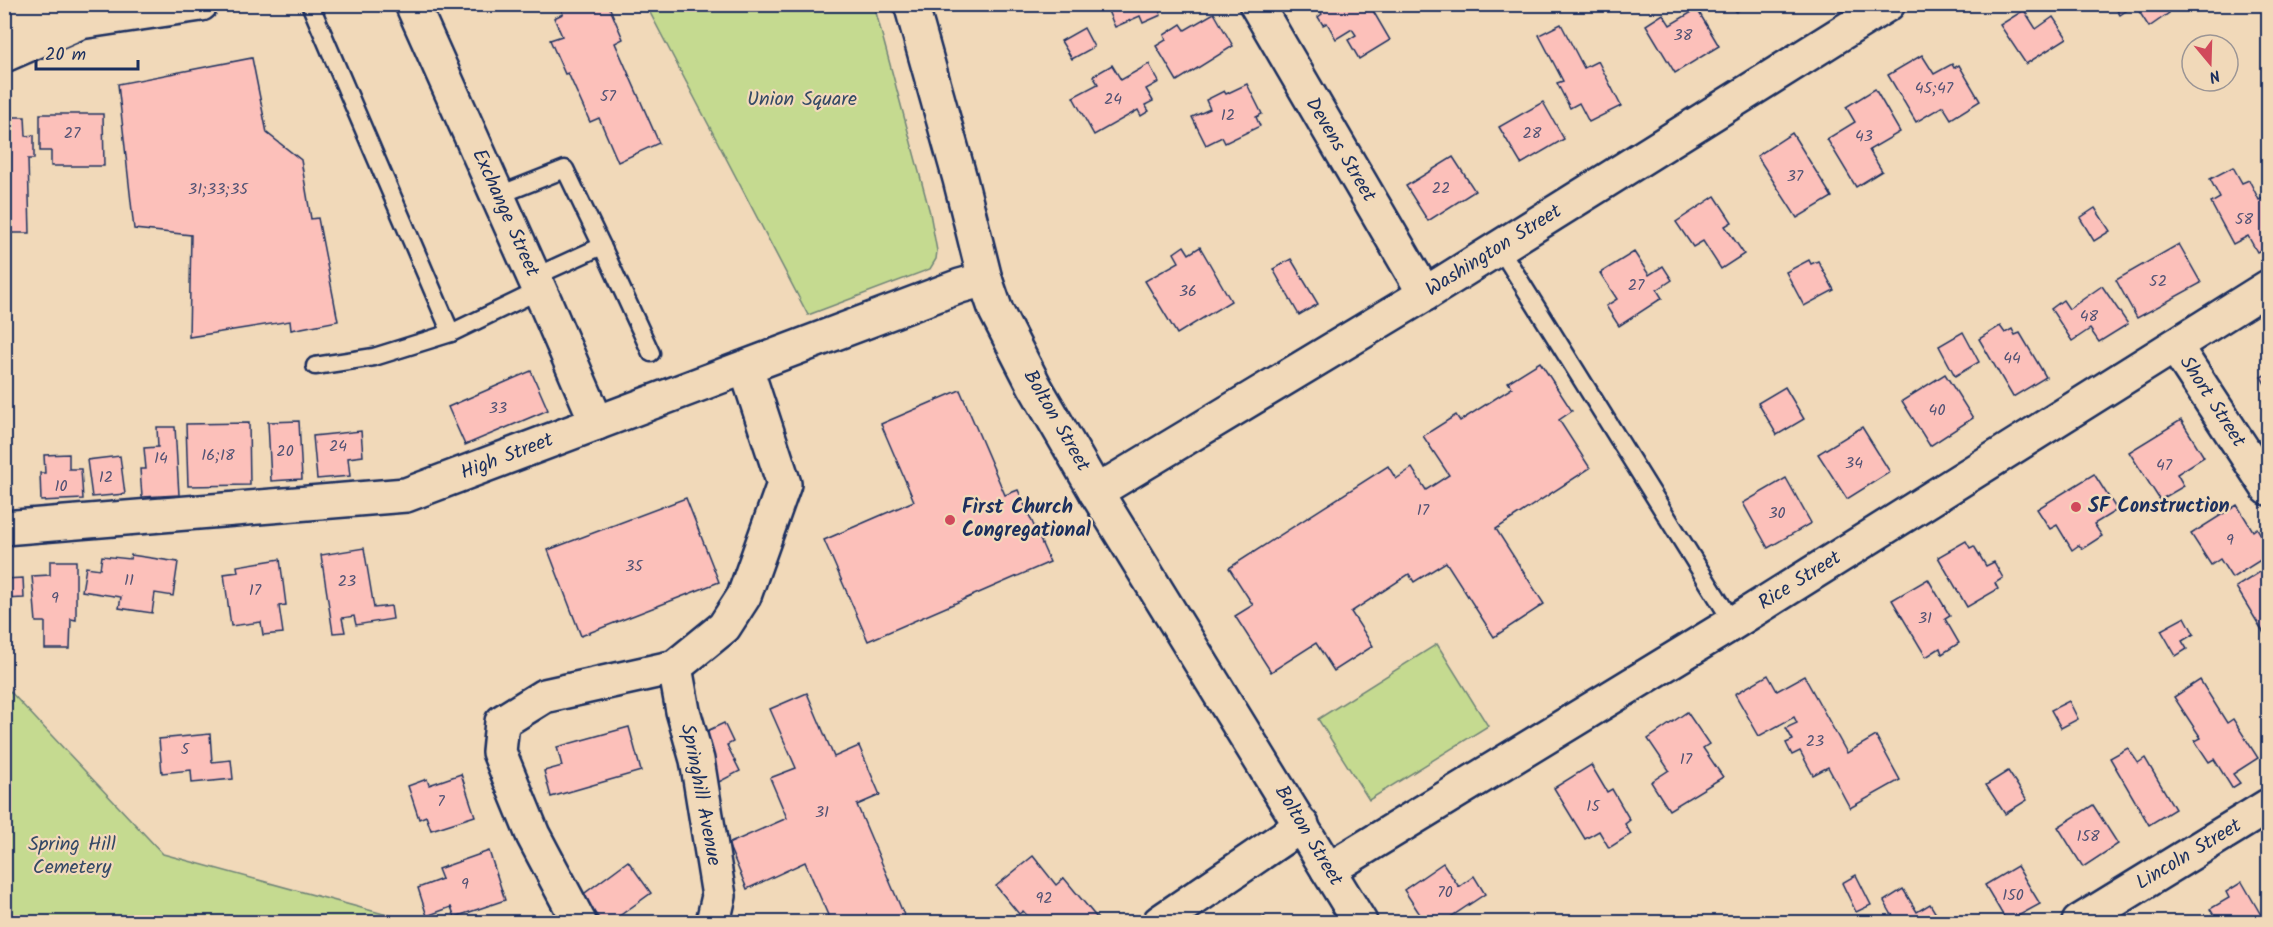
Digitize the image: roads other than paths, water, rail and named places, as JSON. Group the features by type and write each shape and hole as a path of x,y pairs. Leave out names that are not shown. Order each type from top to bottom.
{"street":[{"path":"4,21 80,22 201,4"},
{"name":"Exchange Street","path":"412,4 597,423"},
{"name":"Bolton Street","path":"911,4 960,179 985,279 996,311 1034,385 1096,492 1360,922"},
{"name":"Devens Street","path":"1256,4 1425,294"},
{"name":"Washington Street","path":"1096,492 1425,294 1888,4"},
{"path":"4,55 80,22"},
{"path":"4,69 29,50 80,22"},
{"name":"High Street","path":"4,528 406,495 960,286 985,279"},
{"name":"Rice Street","path":"1328,870 1733,623 2268,287"},
{"name":"Short Street","path":"2175,346 2268,488"},
{"path":"579,922 533,835 499,752 502,722 544,696 675,667 724,627 744,596 784,484 746,368"},
{"name":"Springhill Avenue","path":"675,667 683,711 697,760 719,896 713,922"},
{"name":"Lincoln Street","path":"2079,922 2268,806"},
{"path":"1160,922 1302,825"}],"lane":[{"path":"310,4 451,333"},
{"path":"497,196 565,169 651,353"},
{"path":"315,366 374,357 451,333 602,246"},
{"path":"1499,247 1733,623"}],"place":[{"name":"SF Construction","path":"2076,507"},
{"name":"First Church Congregational","path":"950,520"}],"park label":[{"name":"Union Square","path":"802,100"},
{"name":"Spring Hill Cemetery","path":"72,856"}]}
